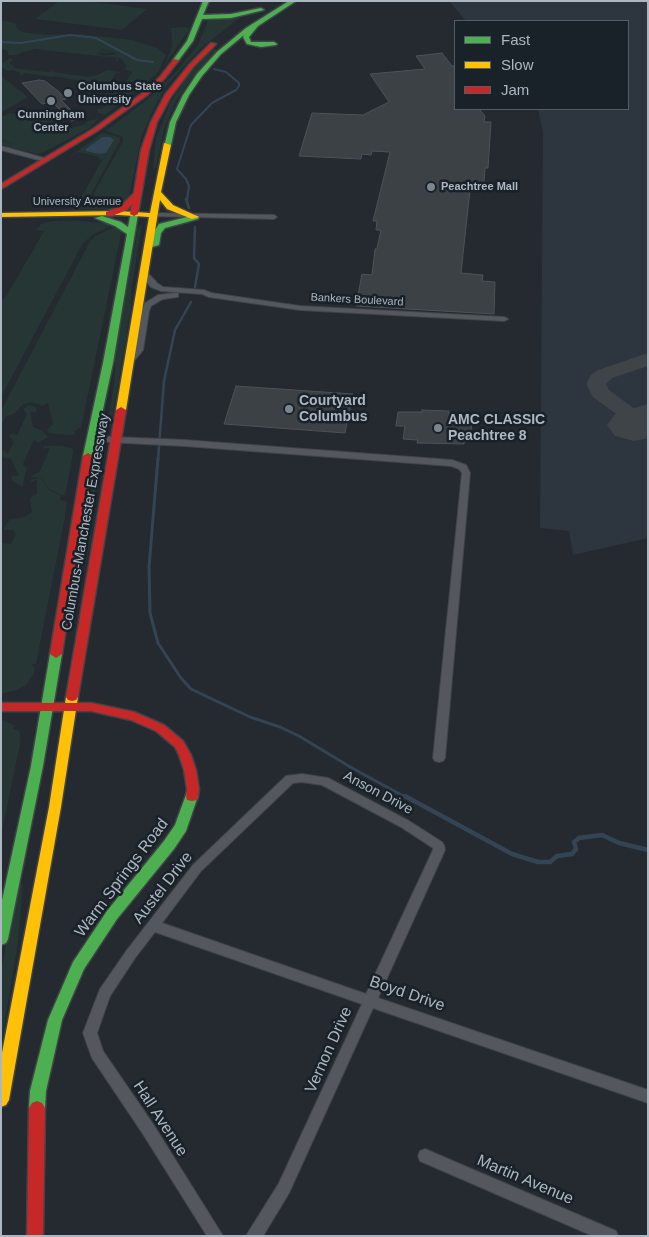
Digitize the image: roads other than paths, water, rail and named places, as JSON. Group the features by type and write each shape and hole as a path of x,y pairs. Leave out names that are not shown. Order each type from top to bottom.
{"main road":[{"name":"Columbus-Manchester Expressway","path":"1,939 37,766 91,439 108,363 131,232 130,215 138,193 145,150 154,122 168,95 181,76 225,34 276,1"},
{"name":"Columbus-Manchester Expressway","path":"1,1100 55,807 70,707 157,192 173,122 186,95 219,53 256,24 294,1"},
{"path":"1,187 111,120 145,94 170,68 190,41 203,8 219,13 243,13 261,10"},
{"path":"256,24 246,37 249,42 261,45 274,44"},
{"path":"157,192 170,207 195,217"},
{"path":"109,214 124,208 138,193"},
{"path":"3,215 97,218 130,215"},
{"name":"University Avenue","path":"3,215 153,215"},
{"path":"143,273 152,268 157,232 162,226 195,217"},
{"path":"97,218 118,224 131,232"},
{"name":"Warm Springs Road","path":"1,707 91,707 134,716 160,728 179,744 186,755 192,788 189,808 181,826 169,845 107,922 78,966 55,1020 38,1091 35,1135 35,1236"}],"street":[{"path":"1,148 46,160"},
{"path":"153,215 274,217"},
{"name":"Bankers Boulevard","path":"143,273 154,285 161,288 204,292 209,295"},
{"name":"Bankers Boulevard","path":"130,360 138,350 145,311 152,301 169,295 209,295 300,308 504,319"},
{"path":"91,439 172,442 453,463 465,469 439,758"},
{"name":"Anson Drive","path":"275,793 290,779 324,780 405,824 438,845 438,850 429,873"},
{"name":"Austel Drive","path":"96,1018 105,993 131,954 197,868 275,793"},
{"name":"Vernon Drive","path":"252,1236 262,1225 284,1188 429,873"},
{"name":"Boyd Drive","path":"154,926 648,1097"},
{"name":"Hall Avenue","path":"96,1018 90,1033 97,1054 216,1236"},
{"name":"Martin Avenue","path":"425,1156 611,1236"}],"water":[{"path":"102,137 110,137 114,140 106,153 99,154 86,151 86,149"}],"waterway":[{"path":"1,42 21,43 70,35 96,38 137,60 153,62"},
{"path":"187,200 189,186 186,179 177,169 191,125 212,103 236,90 239,86 239,83 226,72 214,69"},
{"path":"186,199 189,208"},
{"path":"195,227 194,258 199,264 195,287"},
{"path":"158,460 164,381 175,330 191,302"},
{"path":"158,458 149,567 150,613 158,643 181,678 191,689 250,717 280,727 299,736 407,798"},
{"path":"405,796 512,854 538,862 550,862 557,856 572,854 576,849 574,842 579,838 602,835 619,843 648,850"}],"place":[{"name":"Columbus State University","path":"68,93"},
{"name":"Cunningham Center","path":"51,101"},
{"name":"Peachtree Mall","path":"431,187"},
{"name":"Courtyard Columbus","path":"289,409"},
{"name":"AMC CLASSIC Peachtree 8","path":"438,428"}]}
